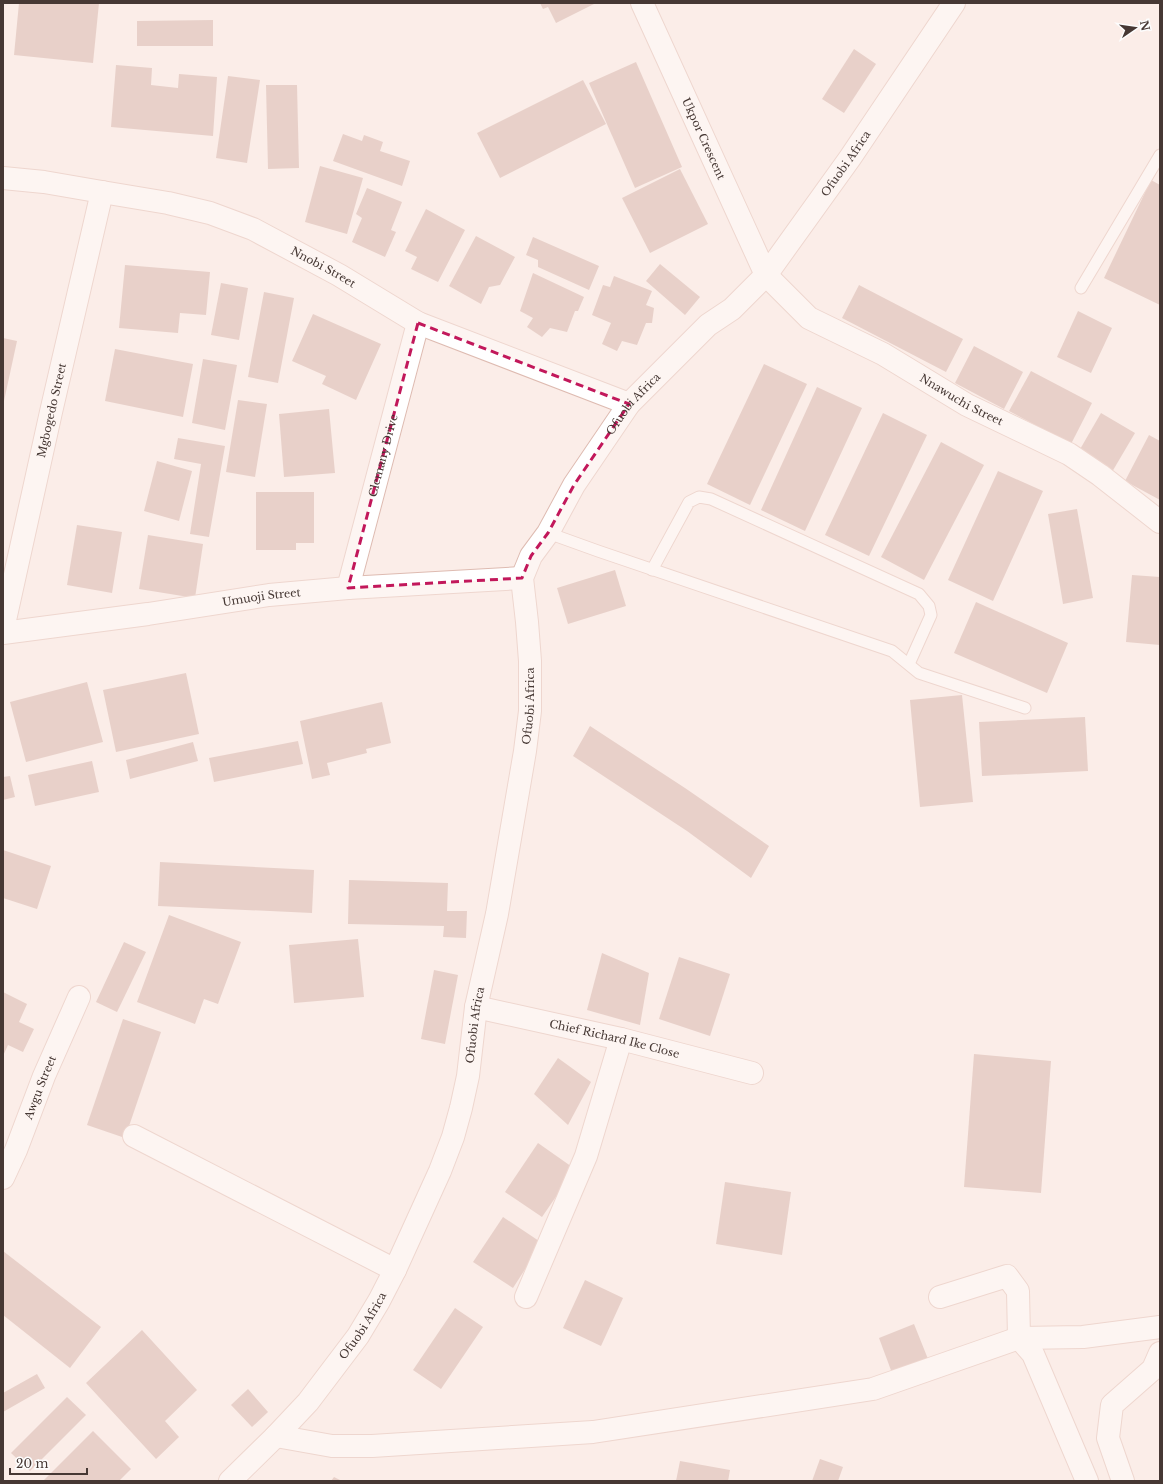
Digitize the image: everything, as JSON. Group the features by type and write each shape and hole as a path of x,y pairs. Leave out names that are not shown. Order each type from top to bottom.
{"street":[{"name":"Ukpor Crescent","path":"642,3 766,275"},
{"name":"Ofuobi Africa","path":"230,1481 308,1402 358,1336 379,1301 395,1270 440,1171 453,1137 462,1108 468,1076 476,1007 497,914 525,751 530,711 530,655 522,578 531,556 548,533 574,485 629,404 708,325 732,309 766,275 850,158 954,3"},
{"name":"Nnobi Street","path":"3,178 44,182 210,213 252,229 339,275 418,323 629,404"},
{"name":"Mgbogedo Street","path":"3,629 102,192"},
{"name":"Nnawuchi Street","path":"766,275 809,318 883,354 967,405 1069,454 1100,475 1160,522"},
{"name":"Clemany Drive","path":"348,588 418,323"},
{"name":"Umuoji Street","path":"3,633 148,614 269,595 348,588 522,578"},
{"name":"Awgu Street","path":"3,1178 16,1150 44,1076 79,997"},
{"name":"Chief Richard Ike Close","path":"476,1007 621,1039 752,1073"},
{"path":"526,1297 586,1156 621,1039"},
{"path":"134,1136 395,1270"},
{"path":"940,1297 1007,1276 1018,1292 1020,1338 1033,1354 1087,1481"},
{"path":"276,1436 332,1446 372,1446 592,1432 873,1389 1020,1338 1083,1337 1160,1327"},
{"path":"1123,1481 1108,1438 1112,1405 1153,1369 1160,1353"}],"lane":[{"path":"1081,288 1160,155"},
{"path":"652,570 689,502 699,497 711,499 919,594 929,606 931,615 909,664"},
{"path":"548,533 652,570 892,651 920,673 1025,708"}],"highlighted area":[{"path":"418,323 629,404 574,485 548,533 531,556 522,578 348,588"}],"building":[{"path":"19,3 99,3 93,63 14,55"},
{"path":"540,3 596,3 556,23 548,7 543,9"},
{"path":"213,20 213,46 137,46 137,21"},
{"path":"854,49 876,64 844,113 822,99"},
{"path":"636,62 682,167 635,188 589,83"},
{"path":"116,65 152,68 151,85 178,88 179,74 217,77 213,136 111,127"},
{"path":"228,76 260,80 247,163 216,158"},
{"path":"583,80 606,124 500,178 477,133"},
{"path":"266,85 297,85 299,168 268,169"},
{"path":"343,134 362,141 364,135 383,142 380,151 410,161 402,186 333,161"},
{"path":"320,166 363,178 347,234 305,222"},
{"path":"680,169 708,224 650,253 622,198"},
{"path":"1151,180 1160,185 1160,305 1104,278"},
{"path":"367,188 402,202 391,230 396,232 385,257 352,242 362,218 356,214"},
{"path":"426,209 465,230 438,282 411,269 417,257 405,251"},
{"path":"476,236 515,257 500,285 489,287 481,304 449,286"},
{"path":"533,237 599,266 589,290 538,267 538,260 526,255"},
{"path":"660,264 700,297 685,315 646,281"},
{"path":"125,265 210,272 206,315 180,313 178,333 119,328"},
{"path":"533,273 584,297 578,311 575,311 567,332 550,328 542,337 527,327 533,318 520,311"},
{"path":"614,276 652,291 646,305 654,308 652,323 646,323 637,345 622,341 617,351 602,344 611,323 592,315 603,285 610,287"},
{"path":"221,283 248,288 239,340 211,335"},
{"path":"859,285 963,339 946,372 842,318"},
{"path":"264,292 294,298 278,383 248,377"},
{"path":"1078,311 1112,328 1091,373 1057,357"},
{"path":"313,314 381,344 356,400 322,384 326,376 292,361"},
{"path":"3,338 17,341 4,401 3,401"},
{"path":"974,346 1023,372 1004,409 955,383"},
{"path":"115,349 193,364 183,417 105,401"},
{"path":"203,359 237,365 225,430 192,423"},
{"path":"764,364 807,384 750,505 707,484"},
{"path":"1031,371 1092,403 1071,444 1009,411"},
{"path":"817,387 862,408 805,531 761,510"},
{"path":"238,400 267,404 255,477 226,472"},
{"path":"329,409 335,473 284,477 279,414"},
{"path":"883,413 927,435 869,556 825,535"},
{"path":"1101,413 1135,433 1112,472 1079,451"},
{"path":"1149,435 1160,441 1160,500 1125,481"},
{"path":"178,438 225,446 209,537 190,534 201,464 174,459"},
{"path":"941,442 984,465 924,580 881,557"},
{"path":"157,461 192,471 179,521 144,511"},
{"path":"998,471 1043,491 993,601 948,580"},
{"path":"256,492 314,492 314,543 296,543 296,550 256,550"},
{"path":"1077,509 1093,598 1063,604 1048,514"},
{"path":"77,525 122,532 112,593 67,585"},
{"path":"148,535 203,544 195,598 139,589"},
{"path":"615,570 626,606 568,624 557,588"},
{"path":"1132,575 1160,577 1160,645 1126,642"},
{"path":"976,602 1068,643 1047,693 954,653"},
{"path":"186,673 199,734 116,752 103,690"},
{"path":"87,682 103,742 26,762 10,702"},
{"path":"962,695 973,802 920,807 910,700"},
{"path":"382,702 391,743 366,749 367,753 327,763 330,775 312,779 300,721"},
{"path":"1085,717 1088,771 982,776 979,722"},
{"path":"590,726 685,788 769,846 751,878 687,831 573,756"},
{"path":"298,741 303,764 214,782 209,758"},
{"path":"193,742 198,761 130,779 126,760"},
{"path":"92,761 99,792 35,806 28,775"},
{"path":"10,776 15,797 3,800 3,777"},
{"path":"3,850 51,866 37,909 3,898"},
{"path":"160,862 314,870 312,913 158,906"},
{"path":"349,880 448,883 447,911 467,911 466,938 443,937 444,926 348,924"},
{"path":"169,915 241,942 218,1004 204,999 195,1024 137,1002"},
{"path":"358,939 364,997 294,1003 289,945"},
{"path":"124,942 146,952 117,1012 96,1002"},
{"path":"602,953 649,973 640,1025 587,1010"},
{"path":"679,957 730,974 710,1036 659,1019"},
{"path":"434,970 458,975 445,1044 421,1039"},
{"path":"3,992 27,1004 19,1022 34,1029 23,1052 8,1045 3,1056"},
{"path":"123,1019 161,1032 125,1138 87,1125"},
{"path":"974,1054 1051,1061 1041,1193 964,1187"},
{"path":"558,1058 591,1082 568,1125 534,1094"},
{"path":"538,1143 575,1169 542,1217 505,1192"},
{"path":"725,1182 791,1192 782,1255 716,1244"},
{"path":"503,1217 542,1243 513,1288 473,1262"},
{"path":"3,1251 101,1327 70,1368 3,1315"},
{"path":"585,1280 623,1298 601,1346 563,1328"},
{"path":"455,1308 483,1327 441,1389 413,1370"},
{"path":"914,1324 928,1359 892,1373 879,1338"},
{"path":"142,1330 197,1390 165,1421 179,1437 156,1459 86,1383"},
{"path":"37,1374 45,1388 3,1412 3,1393"},
{"path":"248,1389 268,1412 252,1427 231,1405"},
{"path":"67,1397 86,1415 30,1471 11,1453"},
{"path":"93,1431 131,1469 119,1481 43,1481"},
{"path":"820,1459 843,1467 838,1481 812,1481"},
{"path":"680,1461 730,1470 728,1481 676,1481"},
{"path":"334,1477 342,1481 331,1481"}]}
